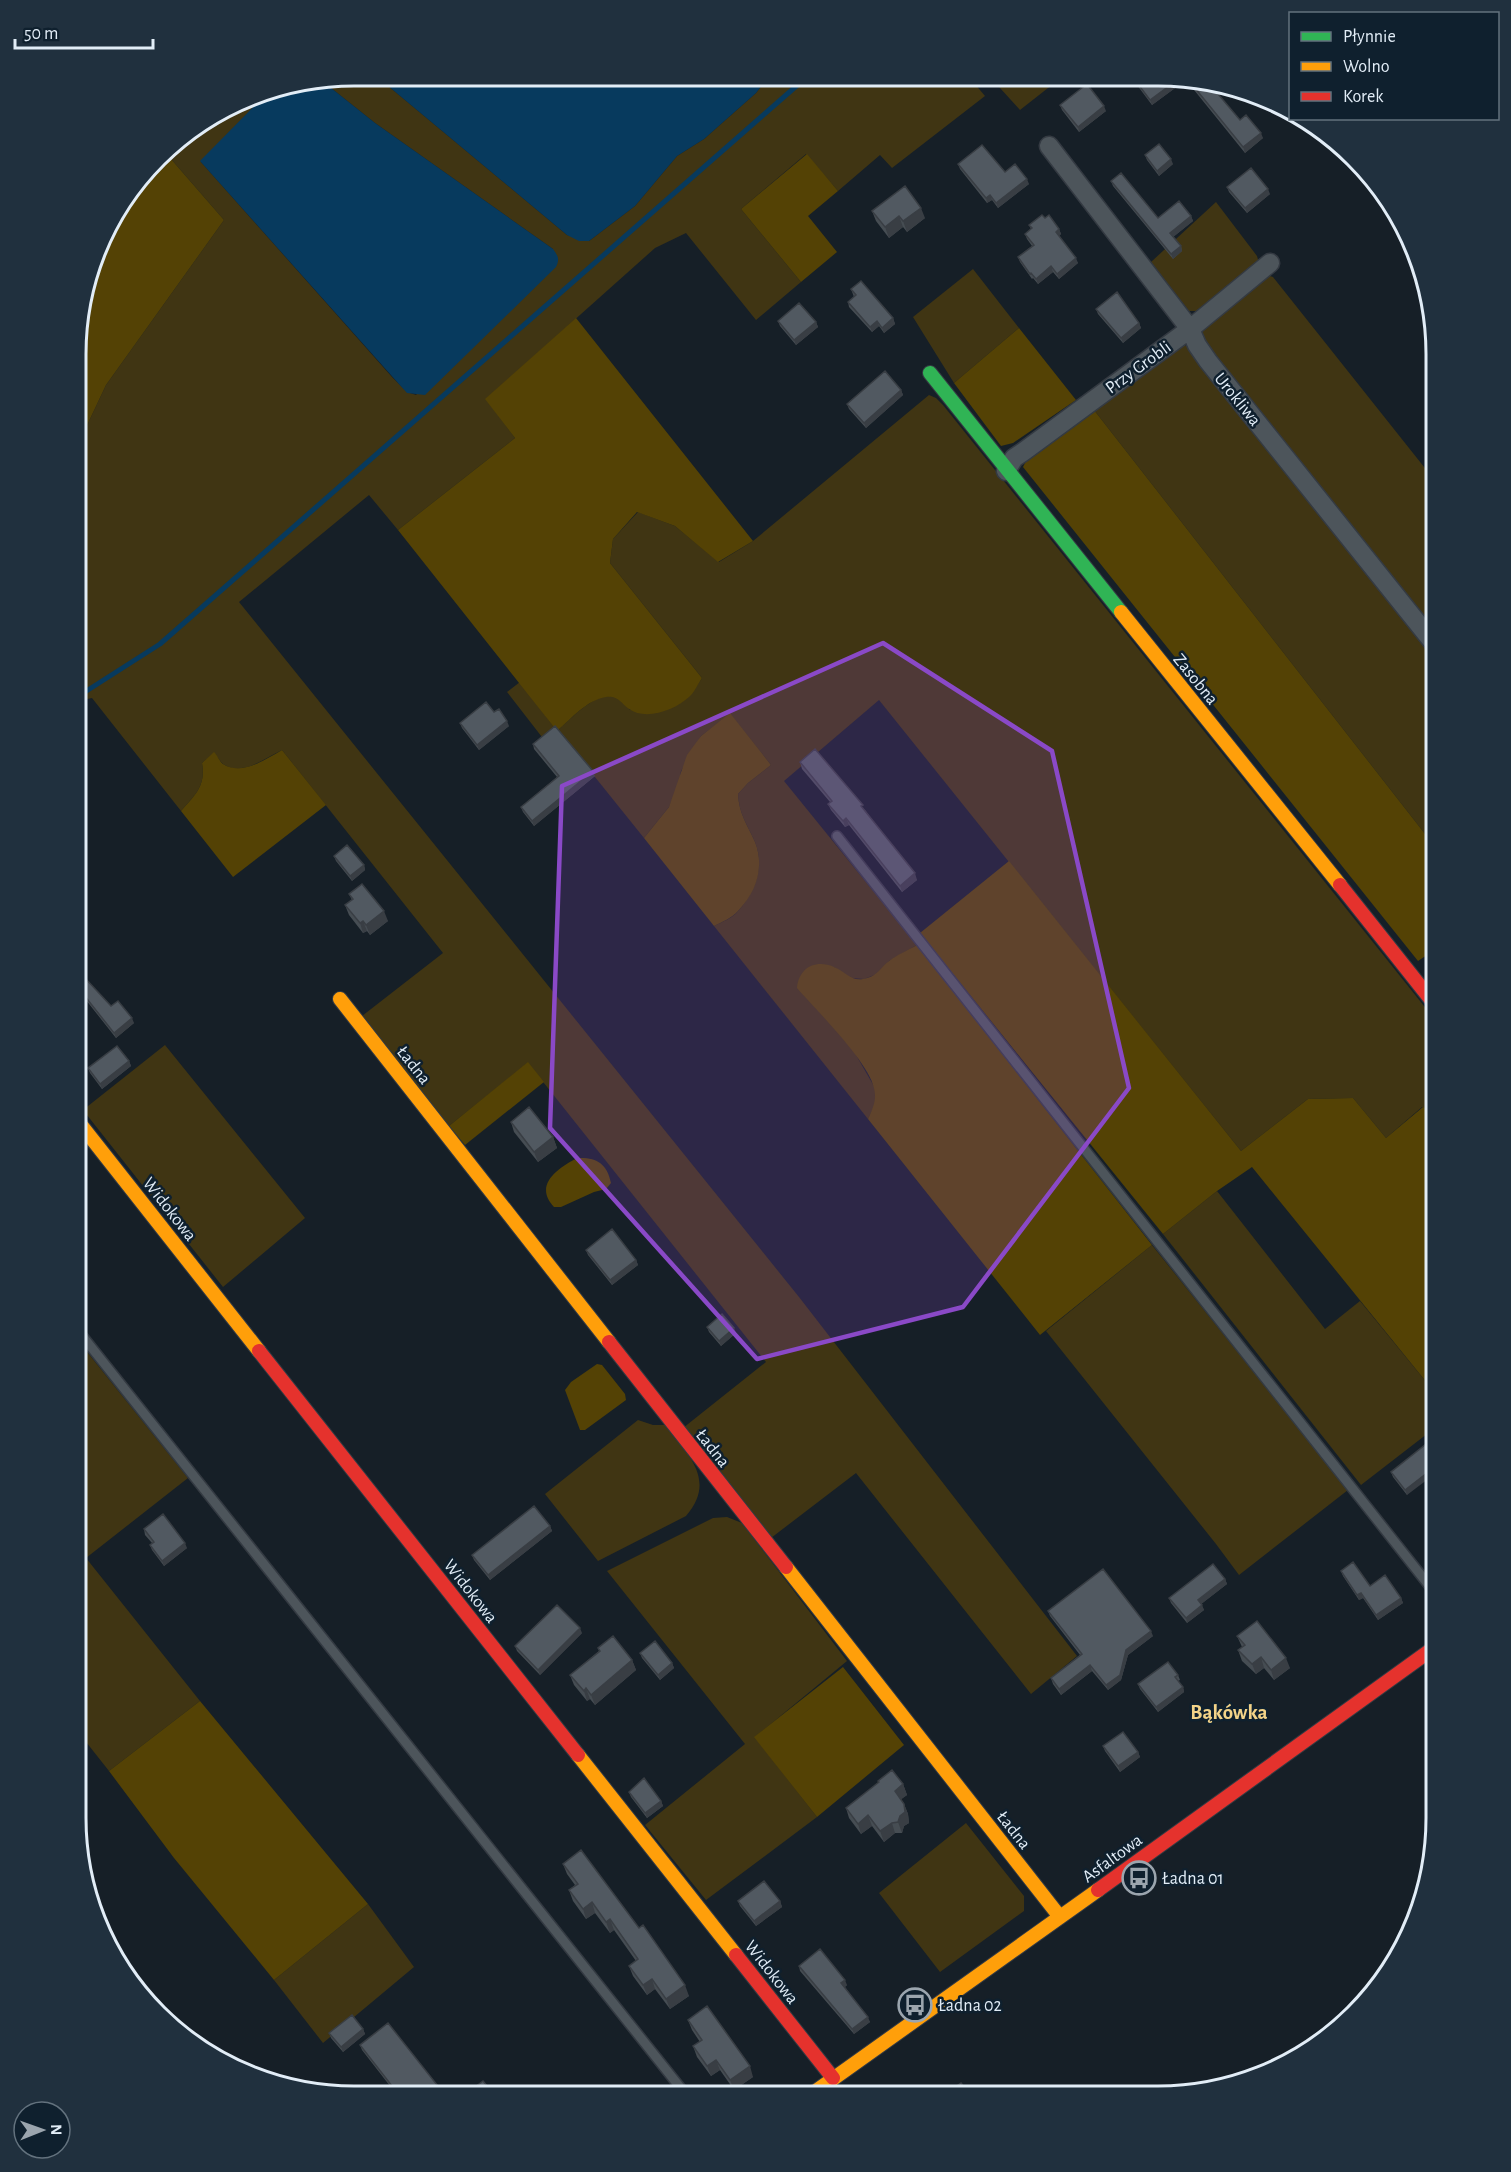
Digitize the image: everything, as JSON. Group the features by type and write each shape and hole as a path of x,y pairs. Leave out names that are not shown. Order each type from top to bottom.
{"street":[{"name":"Urokliwa","path":"1049,146 1190,329 1208,361 1426,634"},
{"name":"Przy Grobli","path":"1006,471 1014,458 1190,329 1270,263"},
{"name":"Zasobna","path":"930,373 1006,471 1426,994"},
{"name":"Ładna","path":"340,999 1060,1917"},
{"name":"Widokowa","path":"86,1131 833,2078"},
{"name":"Asfaltowa","path":"822,2086 1426,1654"}],"lane":[{"path":"837,836 1426,1580"},
{"path":"86,1341 679,2086"}],"highlighted area":[{"path":"883,643 1052,751 1129,1088 963,1307 757,1359 550,1128 562,786"}],"shaded area":[{"path":"388,86 567,235 589,241 635,206 677,156 704,139 761,86 977,86 985,96 892,168 880,155 838,191 806,154 741,209 801,282 756,320 686,233 655,248 486,399 515,438 398,530 369,495 239,602 799,1297 1077,1656 1031,1694 856,1473 771,1538 683,1428 766,1362 528,1063 449,1126 362,1016 443,953 282,750 253,765 238,768 223,764 214,753 202,763 201,784 181,811 92,698 86,699 86,428 106,385 224,220 170,158 219,121 257,104 201,162 392,377 407,392 416,395 553,249 375,123 329,87"},
{"path":"998,86 1051,86 1020,110"},
{"path":"807,154 838,191 808,216 837,252 801,282 741,209"},
{"path":"170,158 224,220 106,385 86,428 86,336 91,301 100,267 121,219 141,190"},
{"path":"1216,202 1257,256 1259,263 1196,311 1189,311 1151,262"},
{"path":"973,269 1019,328 954,383 913,317"},
{"path":"1267,275 1273,277 1426,469 1426,622 1199,338 1200,331"},
{"path":"576,318 753,541 718,562 675,526 637,512 613,539 610,563 702,678 691,695 668,710 644,714 629,709 616,698 606,697 586,706 557,731 398,530 515,438 485,399"},
{"path":"1019,328 1076,400 1013,443 1001,446 954,383"},
{"path":"1179,345 1189,346 1426,645 1426,835 1094,410"},
{"path":"929,395 936,398 1426,1009 1426,1108 1422,1107 1386,1138 1353,1098 1308,1099 1241,1151 879,700 784,781 917,945 889,961 877,974 864,979 849,978 834,967 856,1055 875,1088 875,1105 868,1119 714,926 736,913 749,896 757,879 758,851 742,813 738,794 771,765 730,714 701,736 681,771 678,788 669,807 644,838 558,731 545,741 507,692 520,682 557,731 586,706 603,697 611,696 619,699 630,710 672,707 679,703 687,698 702,678 610,563 613,539 638,512 675,526 719,562 753,541"},
{"path":"1094,410 1426,835 1426,956 1418,961 1023,467 1027,459"},
{"path":"730,713 771,765 738,794 742,813 758,851 759,870 754,888 736,913 714,926 644,838 669,807 687,755 701,736"},
{"path":"282,750 326,805 233,877 181,811 201,784 202,763 214,752 223,764 238,768 254,765"},
{"path":"1009,861 1241,1151 1308,1099 1353,1098 1386,1138 1423,1107 1426,1108 1426,1382 1252,1167 1217,1191 1163,1234 920,933"},
{"path":"917,945 1152,1245 1040,1335 868,1119 875,1096 870,1077 852,1050 797,988 801,975 814,965 827,965 853,978 862,979 874,975 886,963"},
{"path":"165,1045 305,1218 223,1287 86,1114 86,1108"},
{"path":"528,1062 544,1082 465,1145 449,1126"},
{"path":"577,1158 595,1160 600,1163 607,1171 611,1183 606,1189 561,1207 554,1207 548,1199 547,1184 556,1172"},
{"path":"1217,1191 1325,1329 1360,1301 1426,1382 1426,1435 1361,1485 1163,1234"},
{"path":"1152,1245 1348,1490 1239,1575 1046,1331"},
{"path":"86,1350 188,1478 86,1558"},
{"path":"597,1364 602,1365 625,1394 626,1400 585,1430 580,1430 565,1390 571,1382"},
{"path":"638,1420 653,1425 667,1425 696,1469 699,1491 695,1503 686,1516 598,1561 545,1494"},
{"path":"727,1517 742,1523 847,1661 755,1737 817,1817 706,1900 645,1825 745,1744 607,1571 713,1518"},
{"path":"86,1558 200,1701 109,1771 86,1742"},
{"path":"843,1667 904,1745 817,1817 754,1737"},
{"path":"200,1701 368,1904 274,1980 174,1858 109,1771"},
{"path":"966,1823 1024,1896 1024,1911 940,1972 879,1893"},
{"path":"368,1904 414,1967 323,2043 274,1980"}],"water":[{"path":"388,86 761,86 704,139 677,156 635,206 589,241 579,241 567,235"},
{"path":"329,87 375,123 553,249 558,262 556,267 425,395 407,393 200,161 256,104 284,95"}],"building":[{"path":"1084,86 1089,86 1104,106 1078,127 1060,105"},
{"path":"1140,86 1169,86 1150,100"},
{"path":"1195,89 1217,93 1240,120 1246,115 1261,133 1243,147"},
{"path":"1159,144 1171,159 1157,171 1145,155"},
{"path":"982,145 1005,172 1015,164 1027,179 996,203 990,195 986,198 958,164"},
{"path":"1251,168 1268,189 1245,208 1227,187"},
{"path":"1121,173 1158,218 1179,201 1191,216 1170,233 1181,246 1171,254 1111,181"},
{"path":"905,186 921,208 903,221 899,216 885,227 872,211"},
{"path":"1042,215 1045,218 1049,215 1059,229 1056,232 1076,258 1057,274 1051,266 1036,279 1018,257 1034,245 1025,234 1032,228 1029,225"},
{"path":"861,281 893,318 882,328 877,321 870,327 848,302 856,295 851,289"},
{"path":"1117,292 1139,323 1121,338 1096,309"},
{"path":"799,303 816,322 794,340 778,321"},
{"path":"885,371 901,390 864,423 847,404"},
{"path":"486,702 494,712 499,709 507,721 477,745 460,723"},
{"path":"555,726 593,771 532,821 521,807 559,776 533,744"},
{"path":"815,749 863,805 861,806 915,873 900,886 846,818 843,821 828,804 832,801 800,762"},
{"path":"347,845 364,865 350,876 334,856"},
{"path":"362,884 384,911 366,925 363,921 360,923 345,905 353,899 349,894"},
{"path":"86,979 111,1006 118,1001 132,1018 114,1033 86,998"},
{"path":"117,1046 129,1061 100,1084 88,1068"},
{"path":"529,1107 553,1137 534,1152 511,1122"},
{"path":"612,1229 636,1260 610,1280 586,1250"},
{"path":"722,1314 734,1328 719,1341 707,1327"},
{"path":"1426,1444 1426,1474 1405,1490 1391,1472"},
{"path":"534,1506 550,1526 488,1575 472,1555"},
{"path":"163,1514 185,1543 162,1561 150,1545 154,1542 144,1529"},
{"path":"1353,1562 1370,1586 1385,1575 1401,1598 1376,1615 1361,1593 1357,1595 1341,1571"},
{"path":"1213,1564 1225,1579 1198,1600 1202,1605 1186,1618 1169,1598"},
{"path":"1103,1569 1151,1631 1126,1650 1120,1675 1106,1685 1090,1665 1059,1689 1051,1678 1082,1654 1048,1611"},
{"path":"557,1605 580,1628 538,1670 515,1646"},
{"path":"1257,1621 1286,1658 1271,1670 1261,1657 1252,1664 1238,1650 1245,1645 1237,1636"},
{"path":"613,1636 632,1660 591,1695 586,1688 584,1691 570,1675 600,1651 598,1648"},
{"path":"655,1641 672,1663 658,1675 640,1653"},
{"path":"1168,1662 1178,1675 1175,1677 1183,1687 1156,1707 1138,1684"},
{"path":"1123,1732 1138,1752 1118,1766 1103,1746"},
{"path":"892,1770 903,1784 895,1791 904,1804 905,1812 900,1816 898,1822 880,1831 868,1815 858,1824 846,1808"},
{"path":"644,1778 661,1801 645,1813 629,1792"},
{"path":"581,1850 639,1928 643,1925 685,1985 666,1999 652,1979 643,1985 629,1966 638,1959 610,1919 606,1922 592,1902 583,1909 569,1890 578,1884 563,1864"},
{"path":"764,1881 780,1901 754,1921 738,1901"},
{"path":"820,1949 845,1980 841,1983 868,2017 852,2029 799,1966"},
{"path":"707,2006 750,2066 730,2080 716,2060 707,2066 693,2046 702,2040 688,2020"},
{"path":"352,2015 363,2029 341,2047 329,2033"},
{"path":"388,2023 438,2086 392,2086 360,2045"},
{"path":"483,2081 487,2086 476,2086"}],"waterway":[{"path":"86,691 160,644 796,86"}],"traffic: fast":[{"path":"930,373 1121,612"}],"traffic: slow":[{"path":"1121,612 1340,885"},
{"path":"340,999 609,1342"},
{"path":"86,1131 259,1351"},
{"path":"786,1567 1060,1917"},
{"path":"578,1755 736,1955"},
{"path":"823,2086 1098,1890"}],"traffic: jam":[{"path":"1340,885 1426,993"},
{"path":"609,1342 786,1567"},
{"path":"259,1351 578,1755"},
{"path":"1098,1890 1426,1653"},
{"path":"736,1955 833,2078"}],"place":[{"name":"Ładna 01","path":"1139,1878"},
{"name":"Ładna 02","path":"915,2005"}],"district":[{"name":"Bąkówka","path":"1229,1712"}]}
